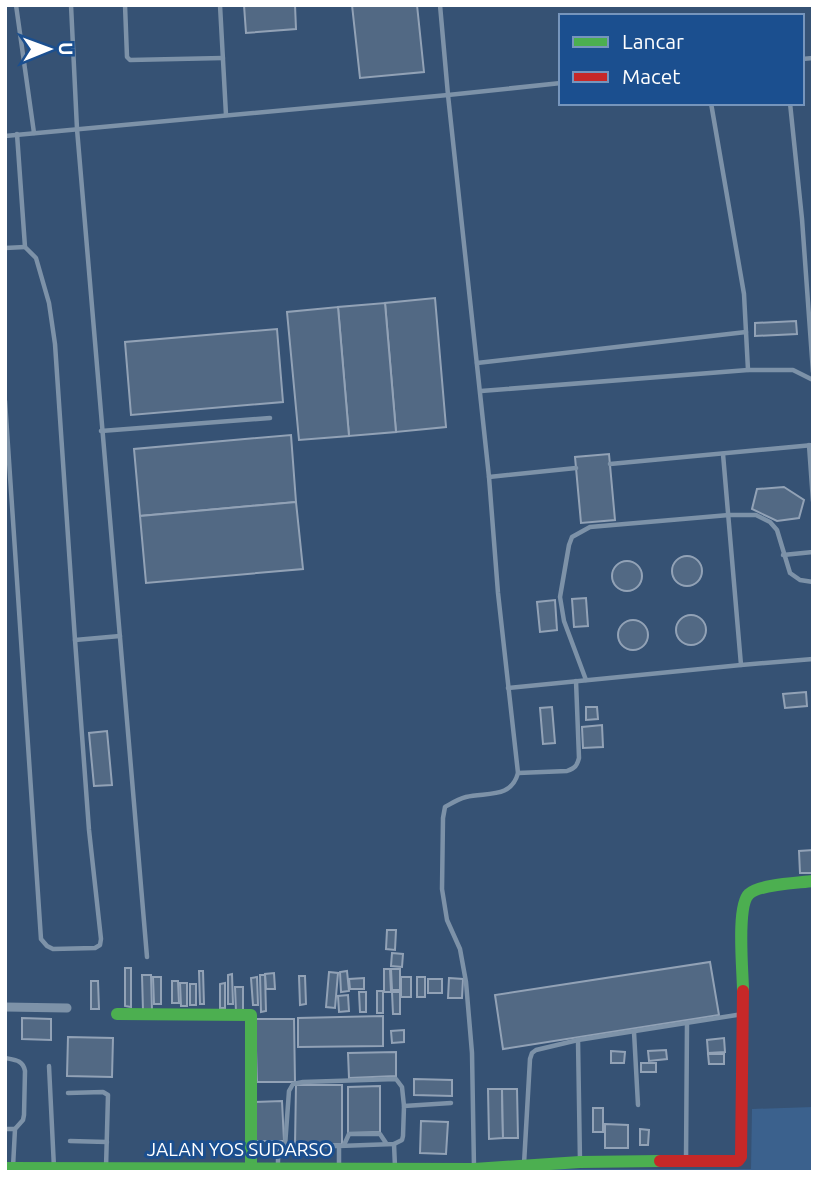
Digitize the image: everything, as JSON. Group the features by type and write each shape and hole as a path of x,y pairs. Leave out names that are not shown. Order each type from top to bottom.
{"street":[{"path":"744,1014 741,926 744,901 750,892 762,888 813,881"},
{"path":"5,1007 67,1008"},
{"path":"117,1014 251,1015 251,1169"},
{"name":"JALAN YOS SUDARSO","path":"9,1168 474,1169 580,1162 738,1161 741,1157 744,1014"}],"lane":[{"path":"16,5 34,133"},
{"path":"71,5 77,129 101,431 147,957"},
{"path":"125,5 127,57 130,60 223,58"},
{"path":"220,5 226,115"},
{"path":"440,5 481,391 517,772 514,783 505,791 454,801 445,807 443,818 442,889 447,920 460,949 466,982 472,1053 474,1169"},
{"path":"5,136 559,83"},
{"path":"711,105 744,294 748,370"},
{"path":"790,105 813,372"},
{"path":"5,401 41,939 53,949 95,948 100,945 102,939 89,830 55,344 49,303 36,258 25,247 17,134"},
{"path":"5,248 25,247"},
{"path":"477,363 746,332"},
{"path":"481,391 748,370 793,370 813,380"},
{"path":"101,431 270,418"},
{"path":"610,464 811,445 813,501"},
{"path":"723,454 741,665"},
{"path":"489,477 576,468"},
{"path":"586,681 564,621 560,597 572,537 590,527 756,515 770,522 777,530 790,573 800,580 813,582"},
{"path":"783,555 813,552"},
{"path":"75,640 120,636"},
{"path":"508,688 813,659"},
{"path":"517,772 567,771 577,765 576,681"},
{"path":"524,1166 530,1059 537,1050 578,1040 744,1014"},
{"path":"686,1162 687,1023"},
{"path":"634,1032 638,1105"},
{"path":"578,1040 580,1162"},
{"path":"5,1058 20,1062 25,1071 24,1115 15,1129 9,1168"},
{"path":"49,1066 54,1168"},
{"path":"278,1169 278,1153 285,1146 394,1144 402,1140 402,1087 396,1079 292,1084 289,1091 285,1146"},
{"path":"68,1093 103,1092 108,1095 106,1169"},
{"path":"404,1106 452,1103"},
{"path":"5,1129 15,1129"},
{"path":"339,1168 341,1145 349,1135 377,1133 386,1144"},
{"path":"71,1141 107,1142"},
{"path":"394,1144 395,1168"}],"water":[{"path":"813,1107 813,1172 509,1172 552,1169 751,1169 752,1109"}],"building":[{"path":"244,5 295,5 296,29 246,33"},
{"path":"352,5 417,5 424,72 360,78"},
{"path":"435,298 446,427 396,432 385,303"},
{"path":"385,303 396,432 349,436 338,307"},
{"path":"338,307 349,436 299,440 287,312"},
{"path":"796,321 797,334 755,336 755,323"},
{"path":"277,329 283,402 131,415 125,342"},
{"path":"291,435 296,502 140,516 134,449"},
{"path":"609,454 615,520 581,523 575,457"},
{"path":"784,487 804,500 799,518 777,521 752,509 757,489"},
{"path":"296,502 303,569 146,583 140,516"},
{"path":"687,556 698,560 702,571 698,582 687,586 676,582 672,571 676,560"},
{"path":"627,561 638,565 642,576 638,587 627,591 616,587 612,576 616,565"},
{"path":"586,598 588,626 574,627 572,599"},
{"path":"555,600 557,630 540,632 537,602"},
{"path":"691,615 702,619 706,630 702,641 691,645 680,641 676,630 680,619"},
{"path":"633,620 644,624 648,635 644,646 633,650 622,646 618,635 622,624"},
{"path":"806,692 807,706 785,708 783,694"},
{"path":"552,707 555,743 543,744 540,708"},
{"path":"586,707 597,707 598,719 586,720"},
{"path":"602,725 603,747 583,748 582,727"},
{"path":"107,731 112,785 94,786 89,733"},
{"path":"813,850 813,873 800,873 799,851"},
{"path":"387,930 396,930 395,950 386,949"},
{"path":"392,953 403,954 402,967 391,966"},
{"path":"710,962 719,1015 503,1049 495,995"},
{"path":"125,968 131,968 131,1007 125,1006"},
{"path":"384,969 390,969 391,992 384,992"},
{"path":"391,969 400,969 400,990 392,990"},
{"path":"199,971 203,971 204,1004 200,1004"},
{"path":"347,971 349,991 341,992 340,972"},
{"path":"329,972 338,973 335,1008 326,1007"},
{"path":"274,973 275,989 266,989 265,974"},
{"path":"232,974 233,1004 228,1004 228,975"},
{"path":"142,975 151,975 152,1011 143,1011"},
{"path":"260,975 265,975 266,1011 261,1012"},
{"path":"299,976 305,976 306,1004 300,1005"},
{"path":"153,977 161,977 161,1004 154,1004"},
{"path":"257,977 258,1005 253,1005 251,978"},
{"path":"401,977 411,977 411,997 401,997"},
{"path":"417,977 425,977 425,997 417,997"},
{"path":"364,978 364,989 350,989 349,979"},
{"path":"449,978 463,979 462,998 448,998"},
{"path":"428,979 442,979 442,993 428,993"},
{"path":"91,981 98,981 99,1009 91,1009"},
{"path":"172,981 178,981 179,1003 172,1003"},
{"path":"180,983 187,983 187,1006 181,1006"},
{"path":"225,983 225,1008 220,1008 220,984"},
{"path":"190,984 196,984 196,1005 190,1005"},
{"path":"235,987 243,987 243,1012 236,1012"},
{"path":"377,991 383,991 383,1013 377,1013"},
{"path":"359,992 366,992 366,1012 360,1012"},
{"path":"392,992 400,992 400,1014 393,1014"},
{"path":"348,995 349,1011 339,1012 338,996"},
{"path":"383,1016 383,1046 298,1047 298,1018"},
{"path":"22,1018 51,1019 51,1040 22,1039"},
{"path":"255,1019 294,1019 295,1082 257,1082"},
{"path":"404,1030 404,1042 392,1043 391,1031"},
{"path":"68,1037 113,1038 112,1077 67,1076"},
{"path":"724,1038 725,1052 708,1053 707,1040"},
{"path":"666,1050 667,1059 649,1061 648,1051"},
{"path":"611,1051 625,1052 624,1063 611,1063"},
{"path":"396,1052 396,1076 349,1078 348,1053"},
{"path":"708,1054 724,1054 724,1064 709,1064"},
{"path":"641,1063 656,1063 656,1072 641,1072"},
{"path":"414,1079 452,1080 452,1096 414,1095"},
{"path":"296,1085 342,1085 342,1144 295,1145"},
{"path":"380,1086 380,1132 348,1133 348,1087"},
{"path":"488,1089 502,1089 503,1138 489,1139"},
{"path":"502,1089 517,1089 518,1138 503,1138"},
{"path":"282,1101 284,1141 256,1141 255,1102"},
{"path":"593,1108 603,1108 603,1132 593,1132"},
{"path":"421,1121 448,1122 446,1154 420,1153"},
{"path":"605,1124 628,1125 628,1148 605,1148"},
{"path":"640,1129 649,1130 648,1145 640,1145"}],"traffic: fast":[{"path":"743,991 741,925 745,901 749,894 770,886 813,881"},
{"path":"117,1014 251,1015 251,1169"},
{"path":"5,1168 474,1169 580,1162 660,1161"}],"traffic: jam":[{"path":"660,1161 738,1161 741,1157 743,991"}]}
